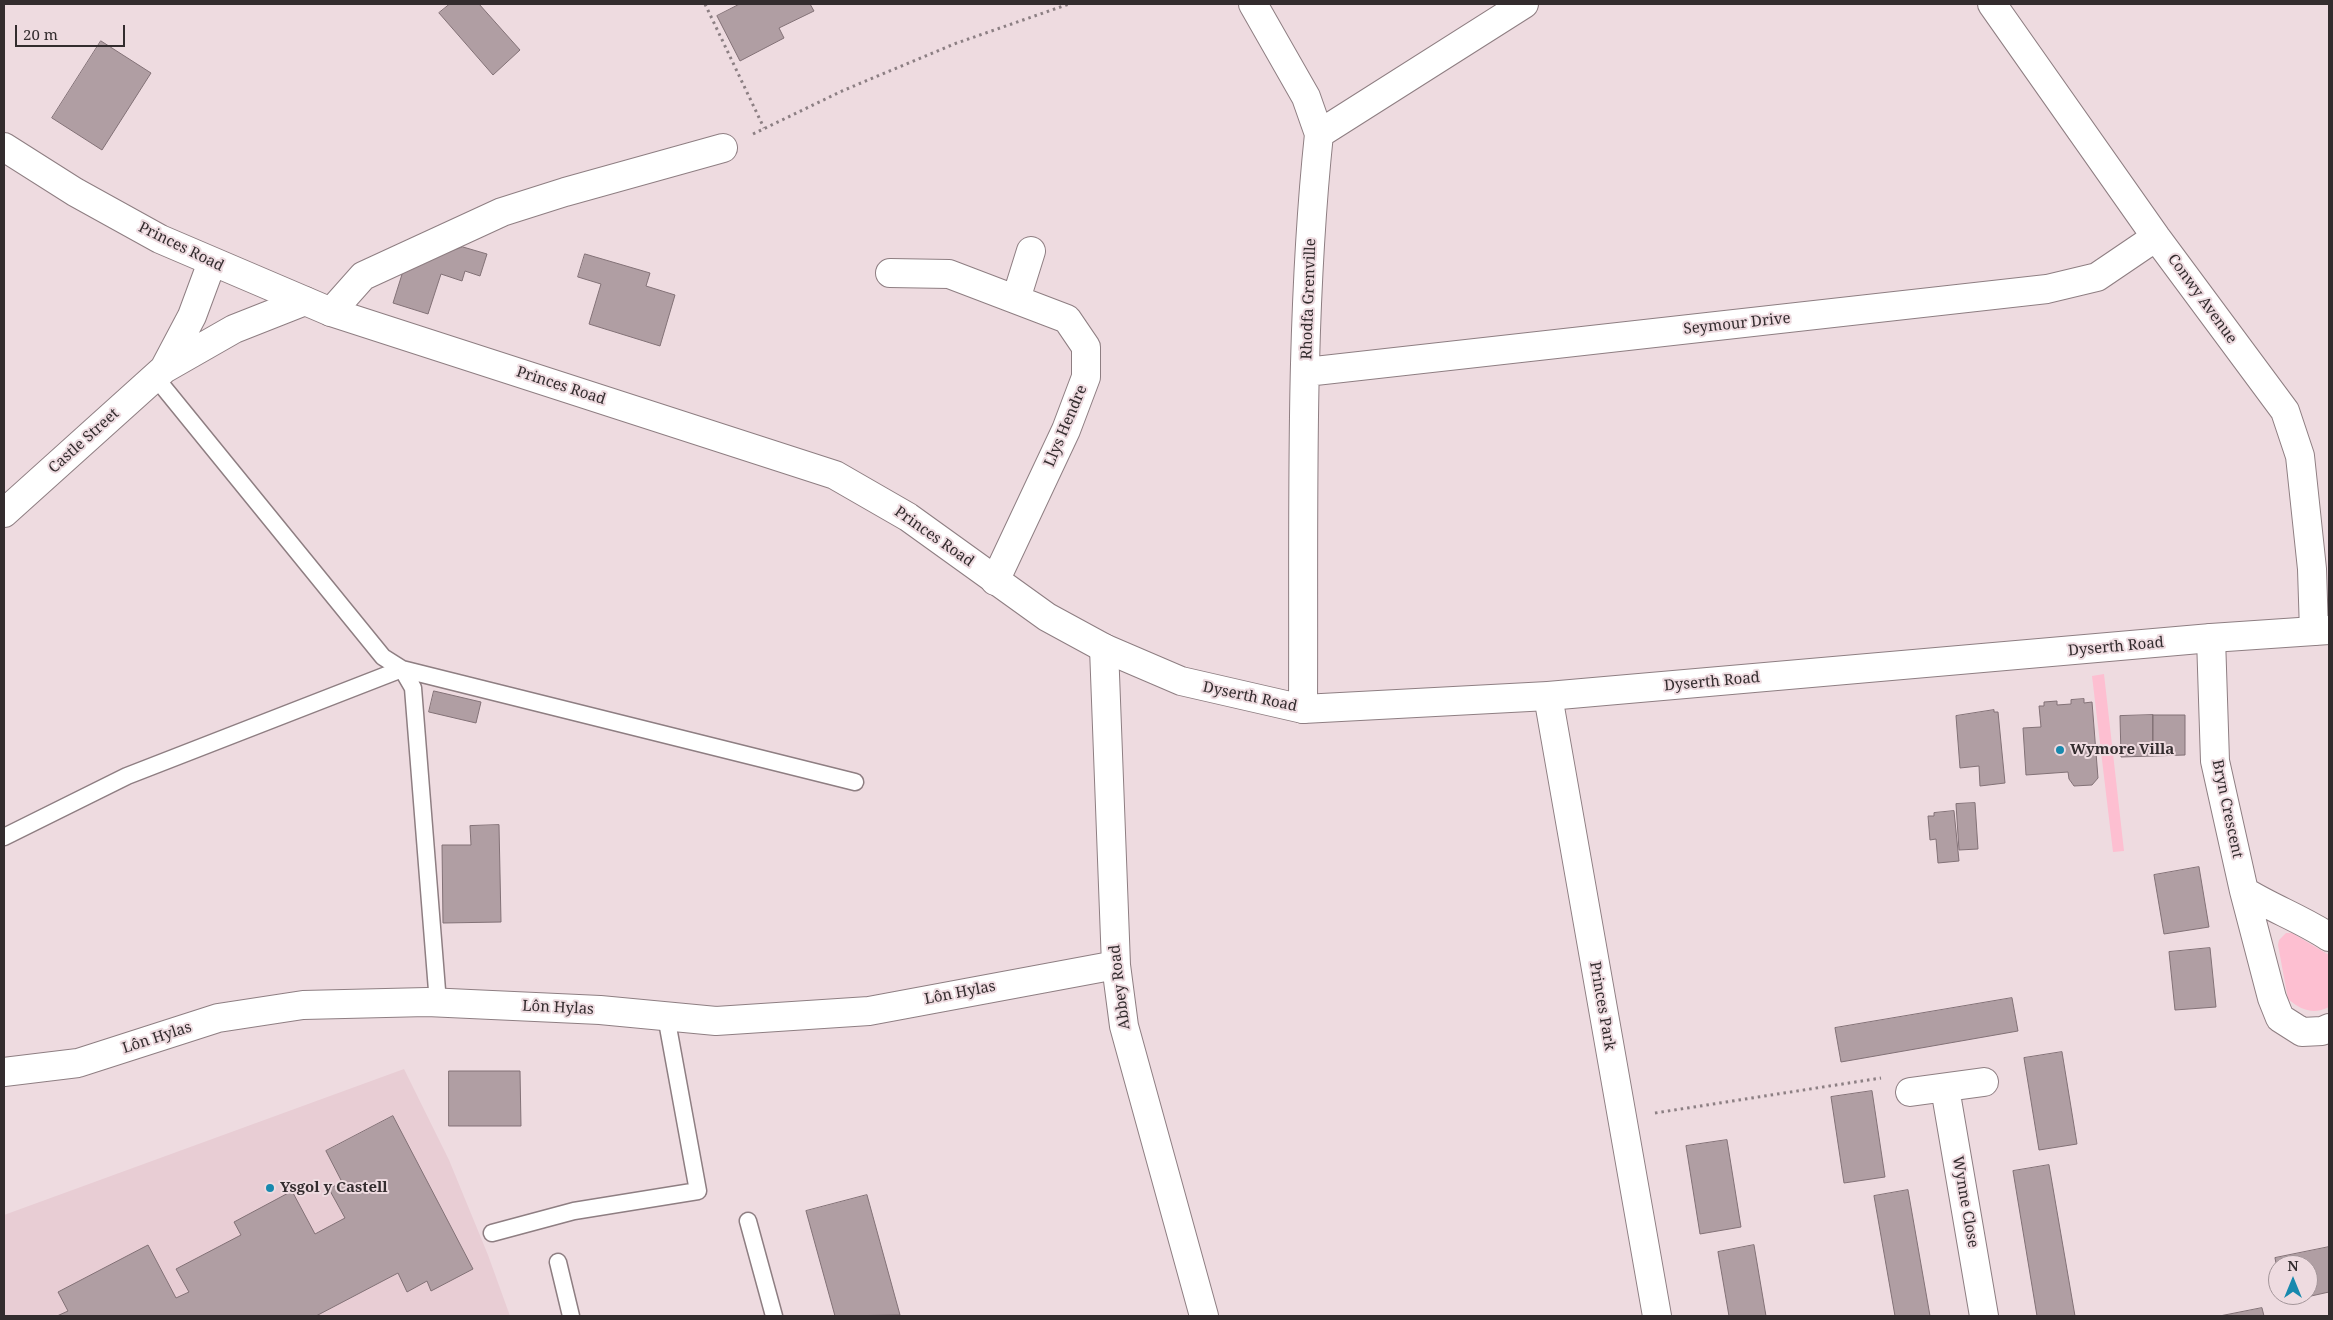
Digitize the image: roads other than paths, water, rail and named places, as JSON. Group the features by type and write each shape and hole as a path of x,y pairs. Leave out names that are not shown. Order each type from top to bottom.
{"street":[{"path":"1253,4 1306,97 1319,134 1524,4"},
{"name":"Conwy Avenue","path":"1992,4 2156,237 2285,411 2300,456 2321,569 2322,630"},
{"name":"Rhodfa Grenville","path":"1303,708 1306,372 1314,183 1319,134"},
{"name":"Princes Road","path":"4,147 75,192 160,238 331,312 835,475 908,517 1047,617 1104,648"},
{"path":"331,312 363,276 502,212 565,192 723,148"},
{"name":"Seymour Drive","path":"1306,372 2047,289 2097,277 2156,237"},
{"path":"1016,299 1031,251"},
{"name":"Castle Street","path":"160,373 192,316 212,262"},
{"name":"Llys Hendre","path":"890,273 949,274 1016,299 1067,319 1086,348 1086,377 1066,430 996,581"},
{"name":"Castle Street","path":"4,513 160,373 234,329 305,301"},
{"name":"Dyserth Road","path":"1104,648 1181,681 1303,708 1548,696 2322,630"},
{"name":"Bryn Crescent","path":"2211,638 2215,761 2244,890 2272,998 2280,1018 2302,1032 2322,1031 2329,1028"},
{"name":"Abbey Road","path":"1104,648 1116,965 1124,1026 1204,1316"},
{"name":"Princes Park","path":"1548,696 1657,1316"},
{"path":"2244,890 2269,906 2311,925 2329,937"},
{"name":"Lôn Hylas","path":"4,1072 78,1064 218,1018 303,1005 438,1003 600,1010 716,1021 869,1011 1116,965"},
{"path":"1910,1092 1984,1082"},
{"name":"Wynne Close","path":"1945,1088 1984,1316"}],"lane":[{"path":"160,373 383,657 402,669 855,782"},
{"path":"4,837 127,776 402,669"},
{"path":"402,669 413,688 438,1003"},
{"path":"492,1233 574,1211 698,1191 666,1016"},
{"path":"748,1220 774,1316"},
{"path":"558,1262 571,1316"}],"place":[{"name":"Wymore Villa","path":"2060,750"},
{"name":"Ysgol y Castell","path":"270,1188"}]}
